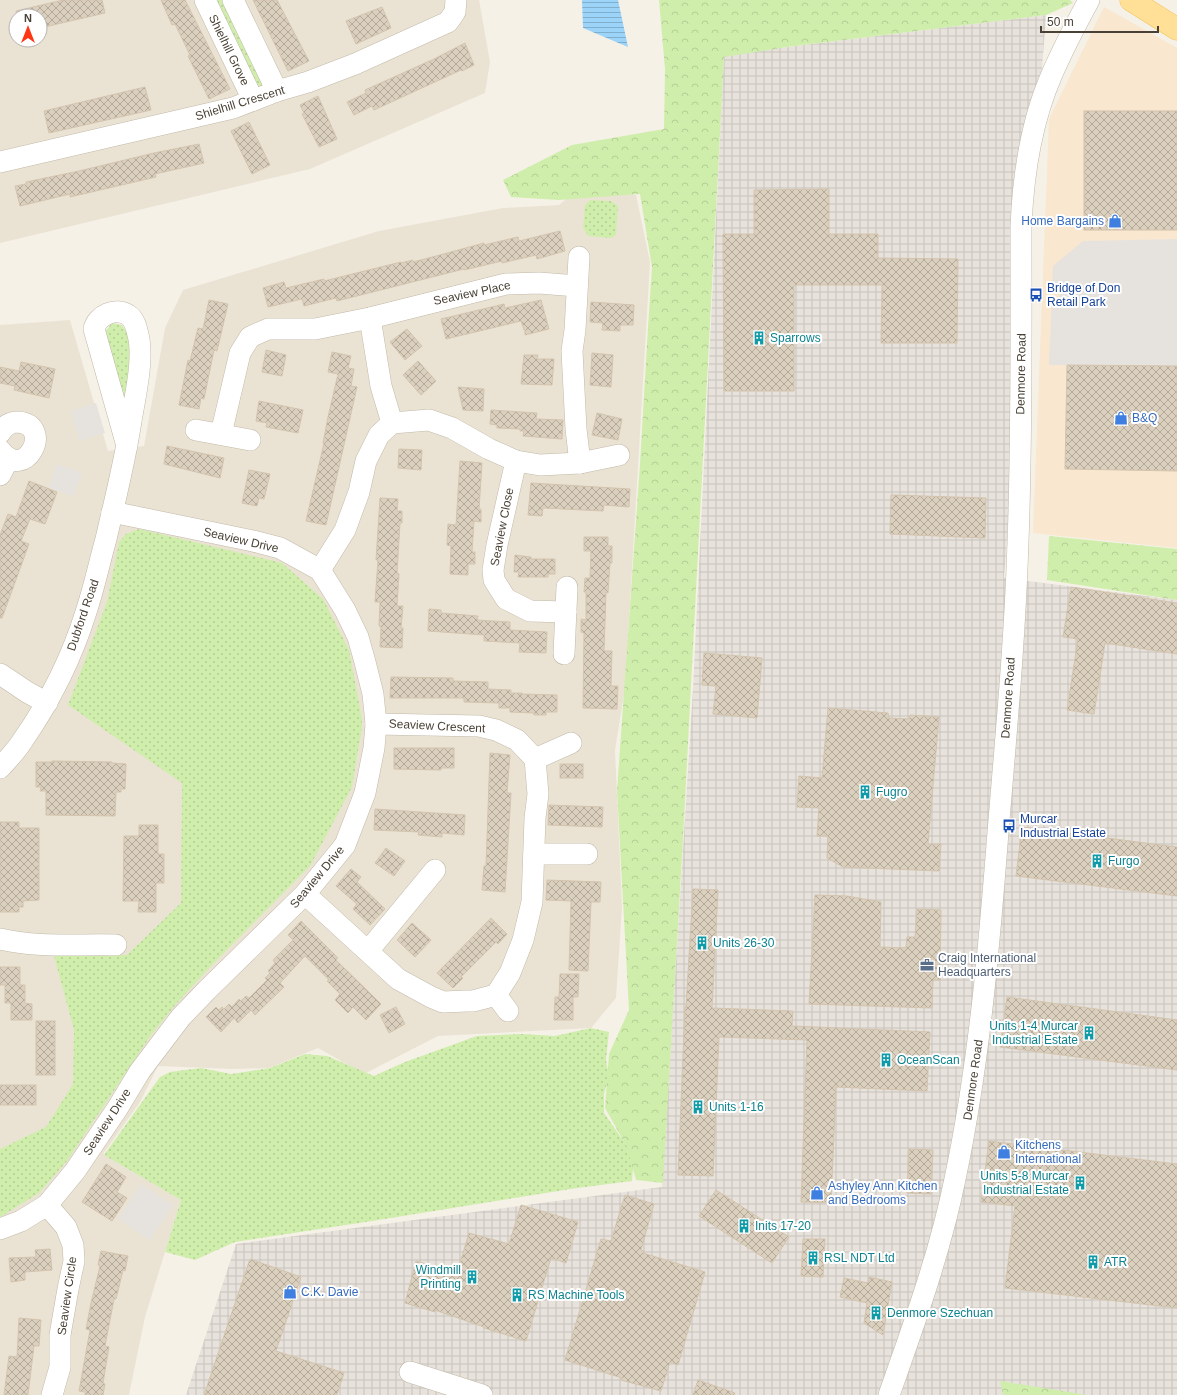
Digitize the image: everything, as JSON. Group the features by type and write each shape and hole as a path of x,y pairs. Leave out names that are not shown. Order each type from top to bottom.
{"main road":[{"path":"1131,0 1177,29"}],"street":[{"name":"Shielhill Grove","path":"205,0 253,100"},
{"name":"Shielhill Grove","path":"232,0 277,91"},
{"name":"Shielhill Crescent","path":"0,162 220,112 277,91 308,82 355,64 448,22 455,12 456,0"},
{"name":"Denmore Road","path":"889,1395 924,1293 955,1183 973,1080 982,1014 1014,627 1018,543 1021,233 1024,185 1029,152 1044,97 1052,75 1089,0"},
{"path":"579,256 572,351 576,429 580,463"},
{"name":"Seaview Place","path":"221,434 240,353 250,337 268,328 316,329 370,318 506,284 539,283 577,286"},
{"name":"Dubford Road","path":"0,768 23,741 47,703 66,664 86,613 112,512 127,446 140,354 137,330 132,319 128,315 116,312 104,315 96,323 94,328 127,446"},
{"path":"370,318 381,386 392,424"},
{"path":"320,570 345,530 359,492 366,460 379,436 392,424 429,420 452,428 516,461 540,465 580,463 619,455"},
{"path":"0,432 8,424 18,422 28,426 34,434 36,444 32,453 28,456 22,459 3,461"},
{"path":"196,430 250,440"},
{"name":"Seaview Close","path":"516,461 497,545 493,570 494,580 506,599 530,611 566,612"},
{"name":"Seaview Drive","path":"0,1229 21,1221 47,1205 75,1171 117,1109 140,1070 182,1017 207,990 305,894 345,845 365,793 374,748 376,724 373,694 358,637 345,610 320,570 280,548 112,512"},
{"path":"564,654 567,587"},
{"path":"0,674 47,703"},
{"name":"Seaview Crescent","path":"376,724 479,726 496,730 517,740 535,759"},
{"path":"305,894 398,979 431,998 443,1002 473,1001 496,995 510,973 524,940 532,902 535,818 538,794 535,759 571,743"},
{"path":"534,854 587,854"},
{"path":"368,951 435,870"},
{"path":"0,939 39,944 116,945"},
{"path":"496,995 508,1011"},
{"name":"Seaview Circle","path":"47,1205 66,1227 73,1244 74,1261 60,1335 60,1367 52,1395"},
{"path":"410,1372 482,1395"}],"shaded area":[{"path":"0,0 479,0 490,62 485,93 310,169 0,243"},
{"name":"Bridge of Don Retail Park","path":"1104,7 1177,48 1177,548 1033,533 1049,119"},
{"name":"Murcar Industrial Estate","path":"1046,15 1004,578 1177,600 1177,1395 186,1395 236,1244 662,1187 693,689 724,55"},
{"path":"571,195 636,195 650,262 625,688 615,750 622,907 616,998 591,1028 438,1036 364,1074 318,1048 269,1068 233,1069 158,1066 140,1102 103,1154 181,1200 145,1317 129,1395 0,1395 0,325 70,320 108,451 144,446 165,328 183,290 379,231 503,208 559,205"},
{"path":"1177,239 1177,366 1049,365 1052,298 1059,298 1060,287 1052,287 1053,266 1083,241"},
{"path":"96,403 105,433 79,441 71,411"},
{"path":"57,464 82,473 73,496 49,488"},
{"path":"141,1184 173,1205 150,1240 118,1219"}],"green space":[{"path":"214,0 226,0 264,87 257,87"},
{"path":"659,0 1070,0 1073,3 1046,15 787,47 724,57 683,839 663,1183 636,1180 627,1147 605,1108 609,1054 629,1010 617,791 652,267 640,194 559,200 511,197 503,180 572,145 664,129 665,69"},
{"path":"590,200 611,201 618,206 616,235 611,238 588,236 583,228 585,205"},
{"path":"112,323 122,325 128,334 132,347 126,397 123,400 105,338 106,331"},
{"path":"139,529 282,563 323,599 349,650 362,719 352,787 310,866 211,966 176,1004 151,1035 67,1161 39,1193 0,1217 0,1149 46,1127 73,1084 74,1030 54,956 127,955 181,903 182,783 68,705 107,602 119,542 126,534"},
{"path":"1049,536 1177,549 1177,600 1047,580"},
{"path":"591,1028 609,1032 606,1060 609,1077 604,1094 604,1113 634,1156 632,1181 577,1188 235,1242 195,1260 165,1252 181,1200 104,1155 160,1077 170,1072 201,1068 231,1074 270,1068 305,1054 327,1056 374,1076 405,1062 477,1036 522,1034 555,1036"},
{"path":"1000,1381 1087,1395 1003,1395"}],"water":[{"path":"582,0 618,0 628,47 583,28"}],"building":[{"path":"63,0 102,0 105,13 48,26 48,8 29,8"},
{"path":"161,0 185,0 230,89 209,99 188,56 190,55 175,24 172,25"},
{"path":"253,0 277,0 309,61 288,71"},
{"path":"382,7 391,28 356,44 346,21"},
{"path":"465,43 474,65 374,110 372,106 354,115 347,102 366,93 365,90 434,59"},
{"path":"145,87 151,110 49,133 44,111"},
{"path":"318,96 337,139 319,147 302,114 304,113 300,105"},
{"path":"1084,111 1177,111 1177,230 1084,230"},
{"path":"249,122 270,165 252,174 231,131"},
{"path":"199,144 204,163 155,174 156,177 70,197 70,194 20,206 15,186 26,184 26,182"},
{"name":"Sparrows","path":"829,189 829,234 878,234 878,258 958,259 957,343 881,343 882,285 794,285 794,391 724,391 723,234 754,234 754,190"},
{"path":"560,231 565,251 537,259 536,255 502,263 502,261 464,269 337,301 336,298 304,306 302,299 268,307 263,288 284,282 286,288 324,279 324,281 401,262 413,260 413,262 484,243 484,245 518,237 519,241"},
{"path":"209,300 228,304 217,351 214,350 204,399 201,398 199,409 179,405 188,360 190,361 198,328 203,329"},
{"path":"541,300 549,329 525,335 525,330 521,321 446,339 441,319 504,304 505,308"},
{"path":"591,302 634,305 633,325 620,325 620,331 602,330 603,323 590,322"},
{"path":"407,329 422,346 405,360 390,342"},
{"path":"266,350 286,355 282,376 262,372"},
{"path":"332,352 351,356 348,368 354,369 351,386 357,387 326,525 306,521 338,374 328,372"},
{"path":"592,353 613,355 611,387 590,385"},
{"path":"524,355 538,355 537,359 554,359 552,385 521,384"},
{"path":"418,361 436,381 421,395 403,375"},
{"path":"21,362 55,369 49,398 14,390 15,386 0,383 0,367 19,371"},
{"name":"B&Q","path":"1067,365 1177,366 1177,471 1065,469"},
{"path":"458,387 484,389 483,411 463,410"},
{"path":"259,401 303,410 298,433 266,427 267,423 256,421"},
{"path":"491,410 537,413 536,419 563,420 562,439 523,436 524,431 520,431 520,429 497,428 497,425 490,424"},
{"path":"597,413 622,419 618,440 592,435"},
{"path":"167,446 224,458 220,478 164,464"},
{"path":"399,449 422,450 421,470 398,468"},
{"path":"460,461 482,463 479,509 481,509 481,522 474,521 472,552 475,552 475,564 468,564 468,575 450,574 451,546 447,545 448,524 456,525"},
{"path":"249,470 270,474 264,499 259,498 257,506 242,503"},
{"path":"29,481 57,492 45,524 30,519 21,541 29,544 2,618 0,618 0,535 8,514 16,517"},
{"path":"531,483 630,489 629,507 604,505 603,511 543,508 542,516 528,515"},
{"path":"891,495 986,498 985,538 890,534"},
{"path":"380,498 398,499 397,511 402,511 397,573 399,574 397,606 403,606 401,628 403,628 402,648 380,647 380,602 375,602"},
{"path":"584,537 608,537 608,546 612,546 612,563 610,563 608,593 606,592 604,651 612,651 611,686 618,686 617,709 583,708 584,633 581,632 581,619 586,620 586,592 584,592 585,578 590,578 591,551 584,551"},
{"path":"515,555 531,557 531,559 555,559 555,574 548,574 548,577 518,577 519,572 514,572"},
{"path":"1071,587 1177,603 1177,654 1105,643 1094,714 1067,710 1078,639 1063,637"},
{"path":"429,609 441,610 441,613 478,616 477,620 510,622 510,630 547,632 546,653 519,652 520,643 484,641 484,635 428,631"},
{"path":"704,653 762,658 757,718 713,714 716,686 702,685"},
{"path":"391,677 453,678 453,681 488,682 488,689 511,690 511,693 557,695 557,712 546,712 546,715 534,715 534,713 510,712 510,708 499,708 499,703 464,702 464,698 390,698"},
{"name":"Fugro","path":"828,708 888,713 889,718 909,719 910,715 939,717 928,844 941,844 939,871 843,867 827,858 828,836 817,836 819,808 797,807 799,776 822,778"},
{"path":"394,748 454,748 454,768 441,768 441,770 394,769"},
{"path":"490,753 510,755 507,793 511,793 505,892 482,890 484,866 486,866"},
{"path":"36,762 112,762 126,764 125,789 121,789 121,792 116,792 115,816 46,815 46,791 40,791 41,787 36,787"},
{"path":"560,764 583,764 583,778 560,778"},
{"path":"549,805 603,807 602,827 548,825"},
{"path":"375,809 465,815 464,835 442,833 442,837 418,835 419,832 374,830"},
{"path":"0,822 19,822 19,828 39,828 39,900 23,901 23,907 19,907 19,912 0,912"},
{"path":"139,825 158,825 158,854 164,854 164,883 156,883 156,912 138,912 139,901 123,901 124,836 139,836"},
{"name":"Furgo","path":"1022,827 1177,847 1177,896 1016,876"},
{"path":"386,848 405,861 394,876 375,863"},
{"path":"351,869 361,877 357,882 385,909 370,925 353,909 357,904 336,886"},
{"path":"547,880 601,882 600,902 591,902 588,971 569,970 571,901 546,900"},
{"name":"Units 1-16","path":"693,889 718,890 712,1008 793,1011 792,1026 930,1032 927,1091 836,1087 831,1203 801,1202 807,1040 719,1037 713,1176 678,1175 685,1007"},
{"path":"815,895 847,896 881,902 880,947 906,948 907,937 915,937 917,909 941,910 940,980 933,980 932,1008 809,1004"},
{"path":"491,918 507,934 498,944 496,942 461,977 463,978 453,988 437,973"},
{"path":"301,921 338,958 336,960 381,1004 366,1020 353,1007 348,1013 335,1000 340,994 327,981 329,980 305,956 280,983 284,987 255,1015 251,1010 238,1023 234,1018 221,1032 206,1017 216,1007 219,1010 222,1007 224,1009 229,1004 232,1007 239,999 241,1001 246,996 249,998 267,980 265,978 270,973 268,971 275,963 273,960 293,940 288,935"},
{"path":"412,923 431,940 415,957 397,940"},
{"path":"0,967 20,967 20,985 25,985 25,1003 32,1004 32,1020 11,1020 11,1003 5,1003 5,985 0,985"},
{"path":"560,974 579,974 578,997 573,997 573,1020 554,1020 555,997 559,997"},
{"name":"Units 1-4 Murcar Industrial Estate","path":"1007,997 1177,1020 1177,1070 1000,1047"},
{"path":"396,1007 405,1024 389,1033 380,1015"},
{"path":"36,1021 55,1021 55,1075 36,1075"},
{"path":"0,1085 36,1085 36,1105 0,1105"},
{"path":"989,1141 1177,1164 1177,1308 1005,1288 1015,1206 981,1202"},
{"path":"909,1149 933,1150 931,1194 907,1193"},
{"path":"106,1164 126,1177 117,1192 127,1198 112,1221 82,1202"},
{"name":"Inits 17-20","path":"716,1190 789,1237 772,1263 699,1216"},
{"path":"625,1195 654,1204 641,1250 644,1251 643,1253 705,1272 678,1365 670,1362 661,1391 621,1380 622,1378 565,1360 601,1239 611,1241"},
{"path":"521,1205 578,1222 566,1263 551,1258 526,1341 484,1328 435,1310 435,1312 405,1303 416,1261 457,1273 469,1233 509,1244"},
{"name":"RSL NDT Ltd","path":"803,1239 825,1239 823,1277 801,1276"},
{"path":"50,1249 52,1270 25,1272 25,1280 11,1282 9,1258 36,1257 35,1250"},
{"path":"101,1251 128,1256 116,1299 114,1299 105,1346 109,1347 103,1383 105,1384 103,1395 85,1395 85,1392 79,1391 90,1330 86,1329 100,1266 98,1265"},
{"path":"250,1259 301,1277 276,1351 344,1373 337,1395 204,1395"},
{"name":"Denmore Szechuan","path":"869,1277 892,1282 883,1335 864,1323 867,1303 840,1297 844,1278 868,1283"},
{"path":"19,1318 41,1320 39,1346 34,1346 28,1395 4,1395 9,1356 17,1357"},
{"path":"698,1380 735,1393 734,1395 693,1395"}],"place":[{"name":"Home Bargains","path":"1115,221"},
{"name":"Bridge of Don Retail Park","path":"1036,295"},
{"name":"Sparrows","path":"759,338"},
{"name":"B&Q","path":"1121,418"},
{"name":"Fugro","path":"865,792"},
{"name":"Murcar Industrial Estate","path":"1009,826"},
{"name":"Furgo","path":"1097,861"},
{"name":"Units 26-30","path":"702,943"},
{"name":"Craig International Headquarters","path":"927,965"},
{"name":"Units 1-4 Murcar Industrial Estate","path":"1089,1033"},
{"name":"OceanScan","path":"886,1060"},
{"name":"Units 1-16","path":"698,1107"},
{"name":"Kitchens International","path":"1004,1152"},
{"name":"Units 5-8 Murcar Industrial Estate","path":"1080,1183"},
{"name":"Ashyley Ann Kitchen and Bedrooms","path":"817,1193"},
{"name":"Inits 17-20","path":"744,1226"},
{"name":"RSL NDT Ltd","path":"813,1258"},
{"name":"ATR","path":"1093,1262"},
{"name":"Windmill Printing","path":"472,1277"},
{"name":"C.K. Davie","path":"290,1292"},
{"name":"RS Machine Tools","path":"517,1295"},
{"name":"Denmore Szechuan","path":"876,1313"}]}
